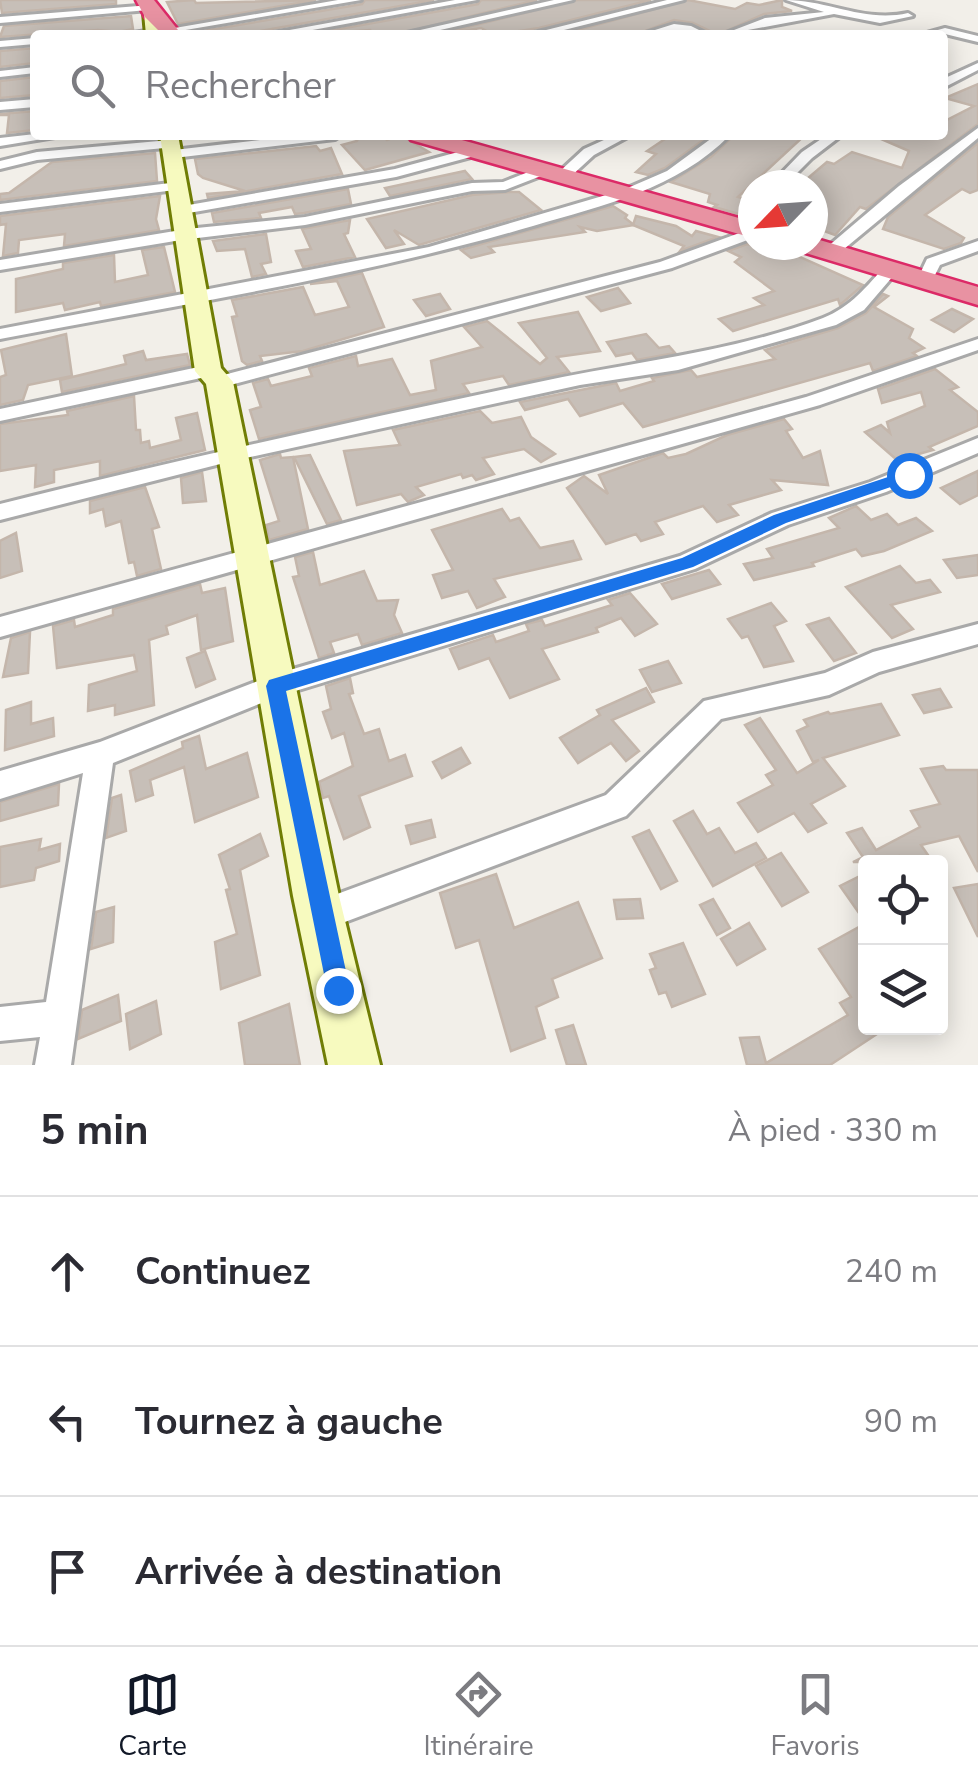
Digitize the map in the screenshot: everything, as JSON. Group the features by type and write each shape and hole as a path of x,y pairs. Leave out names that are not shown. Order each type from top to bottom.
{"highway":[{"path":"435,140 738,227"},
{"path":"828,250 978,296"}],"street":[{"path":"0,20 156,22 356,0"},
{"path":"296,30 472,0"},
{"path":"427,30 568,0"},
{"path":"792,0 894,19 908,16"},
{"path":"552,30 670,1"},
{"path":"740,30 765,21 840,11"},
{"path":"653,30 686,25 695,30"},
{"path":"948,31 978,38"},
{"path":"0,44 30,41"},
{"path":"948,81 978,66"},
{"path":"0,74 30,71"},
{"path":"0,106 30,103"},
{"path":"828,243 978,132"},
{"path":"0,142 30,139"},
{"path":"0,165 37,156 244,140"},
{"path":"0,264 305,221 472,187 506,186 552,173 614,140"},
{"path":"0,334 432,251 628,194 672,174 717,140"},
{"path":"792,170 829,140"},
{"path":"171,144 213,377 232,454 320,915 354,1065"},
{"path":"183,210 396,173 473,152"},
{"path":"0,208 178,186"},
{"path":"0,415 213,377 666,265 738,238"},
{"path":"924,280 933,262 978,246"},
{"path":"0,512 232,454 580,379 670,366 830,321 858,306 892,268"},
{"path":"0,627 813,401 978,344"},
{"path":"0,785 100,755 276,686 687,563 780,519 878,487 978,445"},
{"path":"320,915 616,806 714,710 829,684 872,662 978,634"},
{"path":"54,1065 100,755"},
{"path":"0,1024 59,1018"}],"building":[{"path":"0,0 116,0 116,4 2,13"},
{"path":"316,0 178,24 167,2"},
{"path":"365,0 434,0 267,30 209,30 362,4"},
{"path":"481,0 537,0 414,30 334,30 478,4"},
{"path":"577,0 651,0 526,30 455,30"},
{"path":"688,0 735,9 747,3 759,5 782,0 782,7 792,11 764,14 729,30 708,30 674,20 648,30 577,30"},
{"path":"131,16 133,29 30,30 30,35 0,37 4,26"},
{"path":"30,48 30,64 0,67 0,51"},
{"path":"30,78 30,95 0,98 0,81"},
{"path":"978,84 978,124 866,209 860,207 835,235 828,232 828,170 818,170 852,152 902,168 909,151 884,140 948,140 948,119 974,106 948,99"},
{"path":"30,111 30,131 7,133 9,115 0,114"},
{"path":"409,140 429,152 365,170 342,145"},
{"path":"664,140 703,140 665,168 648,175 636,172 656,154 647,151"},
{"path":"729,140 800,140 767,170 738,170 738,214 714,207 717,205 708,202 710,194 671,182 711,157"},
{"path":"978,143 978,190 970,193 962,189 925,215 964,238 961,243 944,249 883,229 888,217"},
{"path":"316,146 320,151 331,148 342,174 208,198 207,194 245,191 203,178 198,174 195,159"},
{"path":"155,153 157,181 0,200 0,194 9,193 52,162"},
{"path":"465,171 472,179 390,196 385,188"},
{"path":"348,189 351,204 304,213 295,214 292,207 259,213 261,218 214,222 212,213"},
{"path":"519,192 541,210 419,245 394,230 404,244 386,248 367,219 472,195"},
{"path":"160,196 156,219 159,230 64,246 65,234 19,240 18,253 3,256 6,224 0,225 0,216"},
{"path":"613,206 634,225 597,231 580,227 585,232 489,247 494,252 471,258 461,250"},
{"path":"636,216 676,226 692,236 696,231 718,237 680,251 684,246 633,225"},
{"path":"350,220 348,233 344,234 355,257 303,267 296,251 311,249 302,229"},
{"path":"266,234 271,262 261,264 266,274 252,277 245,249 217,251 213,241"},
{"path":"164,247 175,292 101,306 100,302 65,310 63,303 16,312 16,279 63,269 63,263 114,255 115,282 148,275 142,250"},
{"path":"807,260 863,285 840,305 838,299 733,331 719,319 764,305 754,298 774,291 735,262"},
{"path":"362,273 384,327 303,351 260,356 262,361 247,365 242,361 232,300 303,287 315,315 349,307 337,281 310,284"},
{"path":"618,288 630,303 601,311 587,297"},
{"path":"440,294 450,309 426,316 414,300"},
{"path":"883,294 888,296 874,307 913,329 909,338 924,348 913,353 917,356 873,371 870,363 643,427 623,403 580,416 568,399 525,410 520,402 616,383 620,391 654,381 652,378 691,370 697,377 775,359 765,350 838,328 866,313"},
{"path":"952,309 973,319 954,332 932,320"},
{"path":"578,312 600,351 557,357 569,372 509,385 503,376 463,384 469,393 259,439 250,410 261,407 253,383 268,379 271,386 312,376 309,368 356,356 358,366 392,359 410,395 436,390 431,361 482,347 464,327 487,321 540,364 547,358 519,323"},
{"path":"66,334 72,376 28,385 23,400 0,405 0,377 6,375 1,350"},
{"path":"646,334 659,348 669,346 675,353 637,360 632,353 616,356 607,342"},
{"path":"143,351 146,360 187,354 190,365 62,392 60,380 126,364 124,356"},
{"path":"935,369 958,387 950,390 978,412 978,426 929,447 933,450 897,460 865,432 881,425 890,433 887,422 925,406 921,392 882,403 878,389"},
{"path":"134,396 136,430 140,430 141,443 149,441 150,448 181,440 176,418 197,413 205,450 100,476 100,461 54,470 54,482 35,487 36,465 0,471 0,424 68,415 67,411"},
{"path":"480,411 492,423 521,417 531,437 555,454 541,462 524,449 483,458 494,474 476,480 472,475 463,478 461,474 416,487 424,495 408,502 401,494 357,505 344,451 400,445 393,430"},
{"path":"784,419 792,429 786,431 803,458 820,451 828,485 772,480 781,490 729,505 738,515 717,522 703,506 655,522 663,534 641,541 636,534 606,544 567,488 584,476 608,494 599,475 663,453 668,458 686,454 727,435"},
{"path":"280,454 281,458 293,457 308,529 269,540 266,525 279,521 260,460"},
{"path":"310,455 341,520 327,524 294,457"},
{"path":"978,471 978,495 960,504 941,488"},
{"path":"202,472 206,501 183,503 181,478"},
{"path":"145,487 159,527 152,529 161,569 137,576 134,562 129,563 121,521 106,526 103,509 90,513 90,501"},
{"path":"856,506 871,520 887,514 898,525 916,518 932,531 884,551 862,556 856,549 812,563 814,566 754,580 744,564 773,558 767,549 839,528 829,518"},
{"path":"502,509 510,521 519,518 540,548 573,541 581,559 494,579 505,597 477,608 468,591 442,598 433,575 453,570 432,530"},
{"path":"16,533 22,571 0,578 0,541"},
{"path":"313,552 320,585 364,571 377,601 398,600 394,615 402,633 362,645 358,634 330,642 334,653 319,658 293,577 299,576 295,557"},
{"path":"978,555 978,575 957,578 944,560"},
{"path":"900,566 916,583 930,580 940,592 891,605 913,629 892,638 846,587"},
{"path":"709,570 720,584 672,599 662,584"},
{"path":"200,584 202,593 225,588 233,641 201,650 197,615 166,626 168,634 149,640 154,705 115,715 115,705 88,711 89,685 137,671 134,655 57,668 53,626 74,620 75,627 113,615 113,609"},
{"path":"630,593 657,624 635,636 621,618 596,628 598,632 542,649 559,679 510,698 489,658 459,669 450,649 493,635 496,642 529,631 526,624 542,620 545,626 612,605 608,600"},
{"path":"771,603 786,621 774,626 793,661 764,667 748,636 742,638 728,619"},
{"path":"829,618 856,653 834,661 807,625"},
{"path":"30,632 28,673 3,677 11,638"},
{"path":"205,651 215,679 196,687 187,658"},
{"path":"668,661 681,683 652,692 640,670"},
{"path":"350,678 353,693 349,694 364,734 379,729 389,761 405,755 412,776 359,796 370,827 344,839 329,796 323,798 319,782 353,766 344,733 332,738 323,712 331,709 326,686"},
{"path":"646,688 654,702 612,720 639,751 626,761 611,743 578,763 560,738 600,715 597,710"},
{"path":"940,689 951,707 924,713 913,695"},
{"path":"31,702 31,724 53,718 54,736 5,750 6,710"},
{"path":"881,704 899,735 823,758 845,786 811,804 826,823 808,832 794,813 758,832 738,803 773,785 766,775 776,770 745,725 760,718 797,773 819,760 813,762 797,731 808,726 804,720"},
{"path":"199,736 206,769 247,753 258,797 195,822 184,767 150,780 153,795 136,801 130,771 183,748 182,742"},
{"path":"461,748 470,763 442,778 433,762"},
{"path":"943,766 946,770 978,770 978,872 959,836 921,845 928,855 862,855 847,833 862,828 876,850 920,827 911,811 940,804 921,769"},
{"path":"59,784 58,805 0,821 0,802"},
{"path":"121,795 126,831 106,838 112,798"},
{"path":"693,811 707,834 719,828 735,853 756,843 766,858 713,886 674,821"},
{"path":"431,820 435,837 411,844 406,826"},
{"path":"649,830 677,881 661,889 633,837"},
{"path":"260,834 268,856 240,870 260,975 221,989 215,942 237,934 226,890 230,889 219,855"},
{"path":"41,839 39,850 60,844 59,861 36,868 34,880 0,887 0,847"},
{"path":"781,853 808,892 782,906 756,866"},
{"path":"496,874 514,928 578,902 602,958 552,979 558,997 536,1007 545,1038 511,1051 479,940 456,948 440,893"},
{"path":"858,877 858,912 840,886"},
{"path":"978,884 978,937 954,888"},
{"path":"640,899 643,918 617,919 614,900"},
{"path":"713,899 730,928 717,935 700,905"},
{"path":"114,907 113,942 91,949 96,912"},
{"path":"749,923 765,949 737,965 721,939"},
{"path":"858,927 858,1035 875,1035 830,1065 747,1065 740,1038 759,1037 766,1063 848,1015 840,1003 851,997 819,949"},
{"path":"683,943 705,994 672,1007 666,992 659,994 650,970 656,968 650,954"},
{"path":"118,995 121,1021 78,1039 82,1010"},
{"path":"156,1001 161,1034 130,1049 126,1014"},
{"path":"289,1004 300,1065 245,1065 239,1023"},
{"path":"573,1025 586,1065 567,1065 556,1030"}],"route":[{"path":"338,990 276,686 687,563 780,519 909,475"}]}
